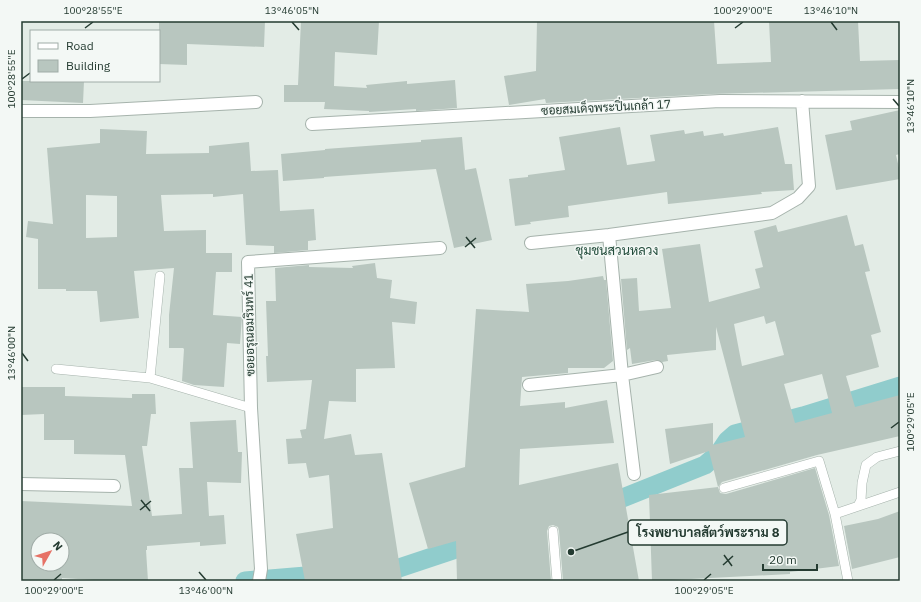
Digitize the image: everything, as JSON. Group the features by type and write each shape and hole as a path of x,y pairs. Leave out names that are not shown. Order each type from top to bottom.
{"street":[{"name":"ซอยสมเด็จพระปิ่นเกล้า 17","path":"312,124 720,101 900,102"},
{"path":"531,242 608,235 772,213 798,198 809,186 802,101"},
{"path":"21,111 90,111 256,102"},
{"path":"608,235 622,375 634,474"},
{"name":"ซอยอรุณอมรินทร์ 41","path":"259,578 261,561 251,408 248,262 440,248"},
{"path":"529,385 622,375 657,368"},
{"path":"21,484 114,486"}],"lane":[{"path":"150,378 160,276"},
{"path":"56,369 150,378 251,408"},
{"path":"858,506 861,500 862,483 866,465 877,457 900,451"},
{"path":"724,488 819,461 835,514 848,581"},
{"path":"835,514 900,492"},
{"path":"553,531 557,581"}],"building":[{"path":"159,21 265,21 264,47 187,44 187,65 160,64"},
{"path":"301,21 379,21 377,55 335,52 334,86 367,88 366,85 407,81 407,84 455,80 457,108 369,112 324,109 325,102 284,102 284,85 298,85"},
{"path":"537,21 714,21 717,64 771,62 769,21 858,21 860,61 900,60 900,89 711,94 546,103 545,99 509,105 504,76 536,71"},
{"path":"21,81 84,82 83,103 21,100"},
{"path":"900,110 900,154 896,155 900,179 836,190 825,135 852,130 850,121"},
{"path":"620,127 627,165 655,161 650,135 684,130 685,134 703,131 704,136 723,133 724,136 778,127 785,164 792,164 794,190 761,192 762,194 668,204 667,192 568,206 569,217 530,222 531,224 515,226 509,179 565,170 559,137"},
{"path":"100,129 147,131 146,154 209,153 209,146 249,142 251,171 278,170 280,211 314,209 316,240 308,241 308,250 274,253 274,246 246,245 243,194 213,197 213,194 161,195 164,231 206,230 206,253 232,253 232,272 216,272 213,315 242,317 240,344 227,343 224,387 194,385 182,381 184,349 169,348 169,315 174,268 134,271 139,318 100,322 97,291 38,289 38,239 26,237 28,221 53,224 47,148 100,143","holes":["86,195 117,196 117,237 86,238"]},
{"path":"462,137 465,170 476,168 492,240 454,248 436,169 283,181 281,154"},
{"path":"847,215 855,246 863,244 870,271 865,272 881,332 871,335 879,367 846,376 855,407 900,395 900,436 817,455 722,482 718,487 709,451 670,464 665,429 713,423 713,445 745,437 716,327 716,350 667,355 668,361 662,362 656,360 632,364 630,348 627,350 621,279 637,278 639,311 671,308 662,249 700,244 709,302 760,288 755,269 763,267 754,231 776,225 778,232","holes":["764,316 766,324 775,321 784,355 742,366 734,324","822,374 832,413 795,423 784,384"]},
{"path":"375,263 377,278 392,280 390,298 417,302 415,324 392,322 395,368 356,369 356,402 329,401 324,439 351,434 355,455 382,453 402,581 305,581 296,534 333,528 329,475 309,478 306,463 288,464 286,439 302,438 300,430 306,429 312,380 267,382 266,356 268,356 266,301 276,301 275,268 309,265 309,267 353,268 352,266"},
{"path":"603,276 604,280 606,280 613,361 604,368 568,368 568,373 522,377 520,406 565,402 565,408 607,400 614,443 520,449 519,485 618,463 639,581 563,581 559,531 558,527 553,525 549,526 547,531 551,581 457,581 456,541 428,549 409,483 465,467 476,309 529,312 526,284 568,281"},
{"path":"21,387 65,387 65,396 132,398 132,394 155,394 156,414 151,414 147,446 142,446 152,516 182,514 179,468 193,468 190,422 236,420 238,452 242,452 241,483 207,482 209,516 224,515 226,544 200,546 200,542 147,546 148,581 110,581 62,578 62,581 21,581 21,501 132,506 125,455 74,454 74,440 44,440 44,414 21,415"},
{"path":"815,468 829,515 839,566 790,572 790,574 652,581 649,495 718,487 720,493 726,494"},
{"path":"900,511 900,557 852,569 844,526 878,519"}],"waterway":[{"path":"600,507 705,465 719,453 727,441 735,434 803,416 900,386"},
{"path":"375,571 396,569 480,541"},
{"path":"245,581 330,574"}],"place":[{"name":"โรงพยาบาลสัตว์พระราม 8","path":"571,552"}],"district":[{"name":"ชุมชนสวนหลวง","path":"617,250"}]}
